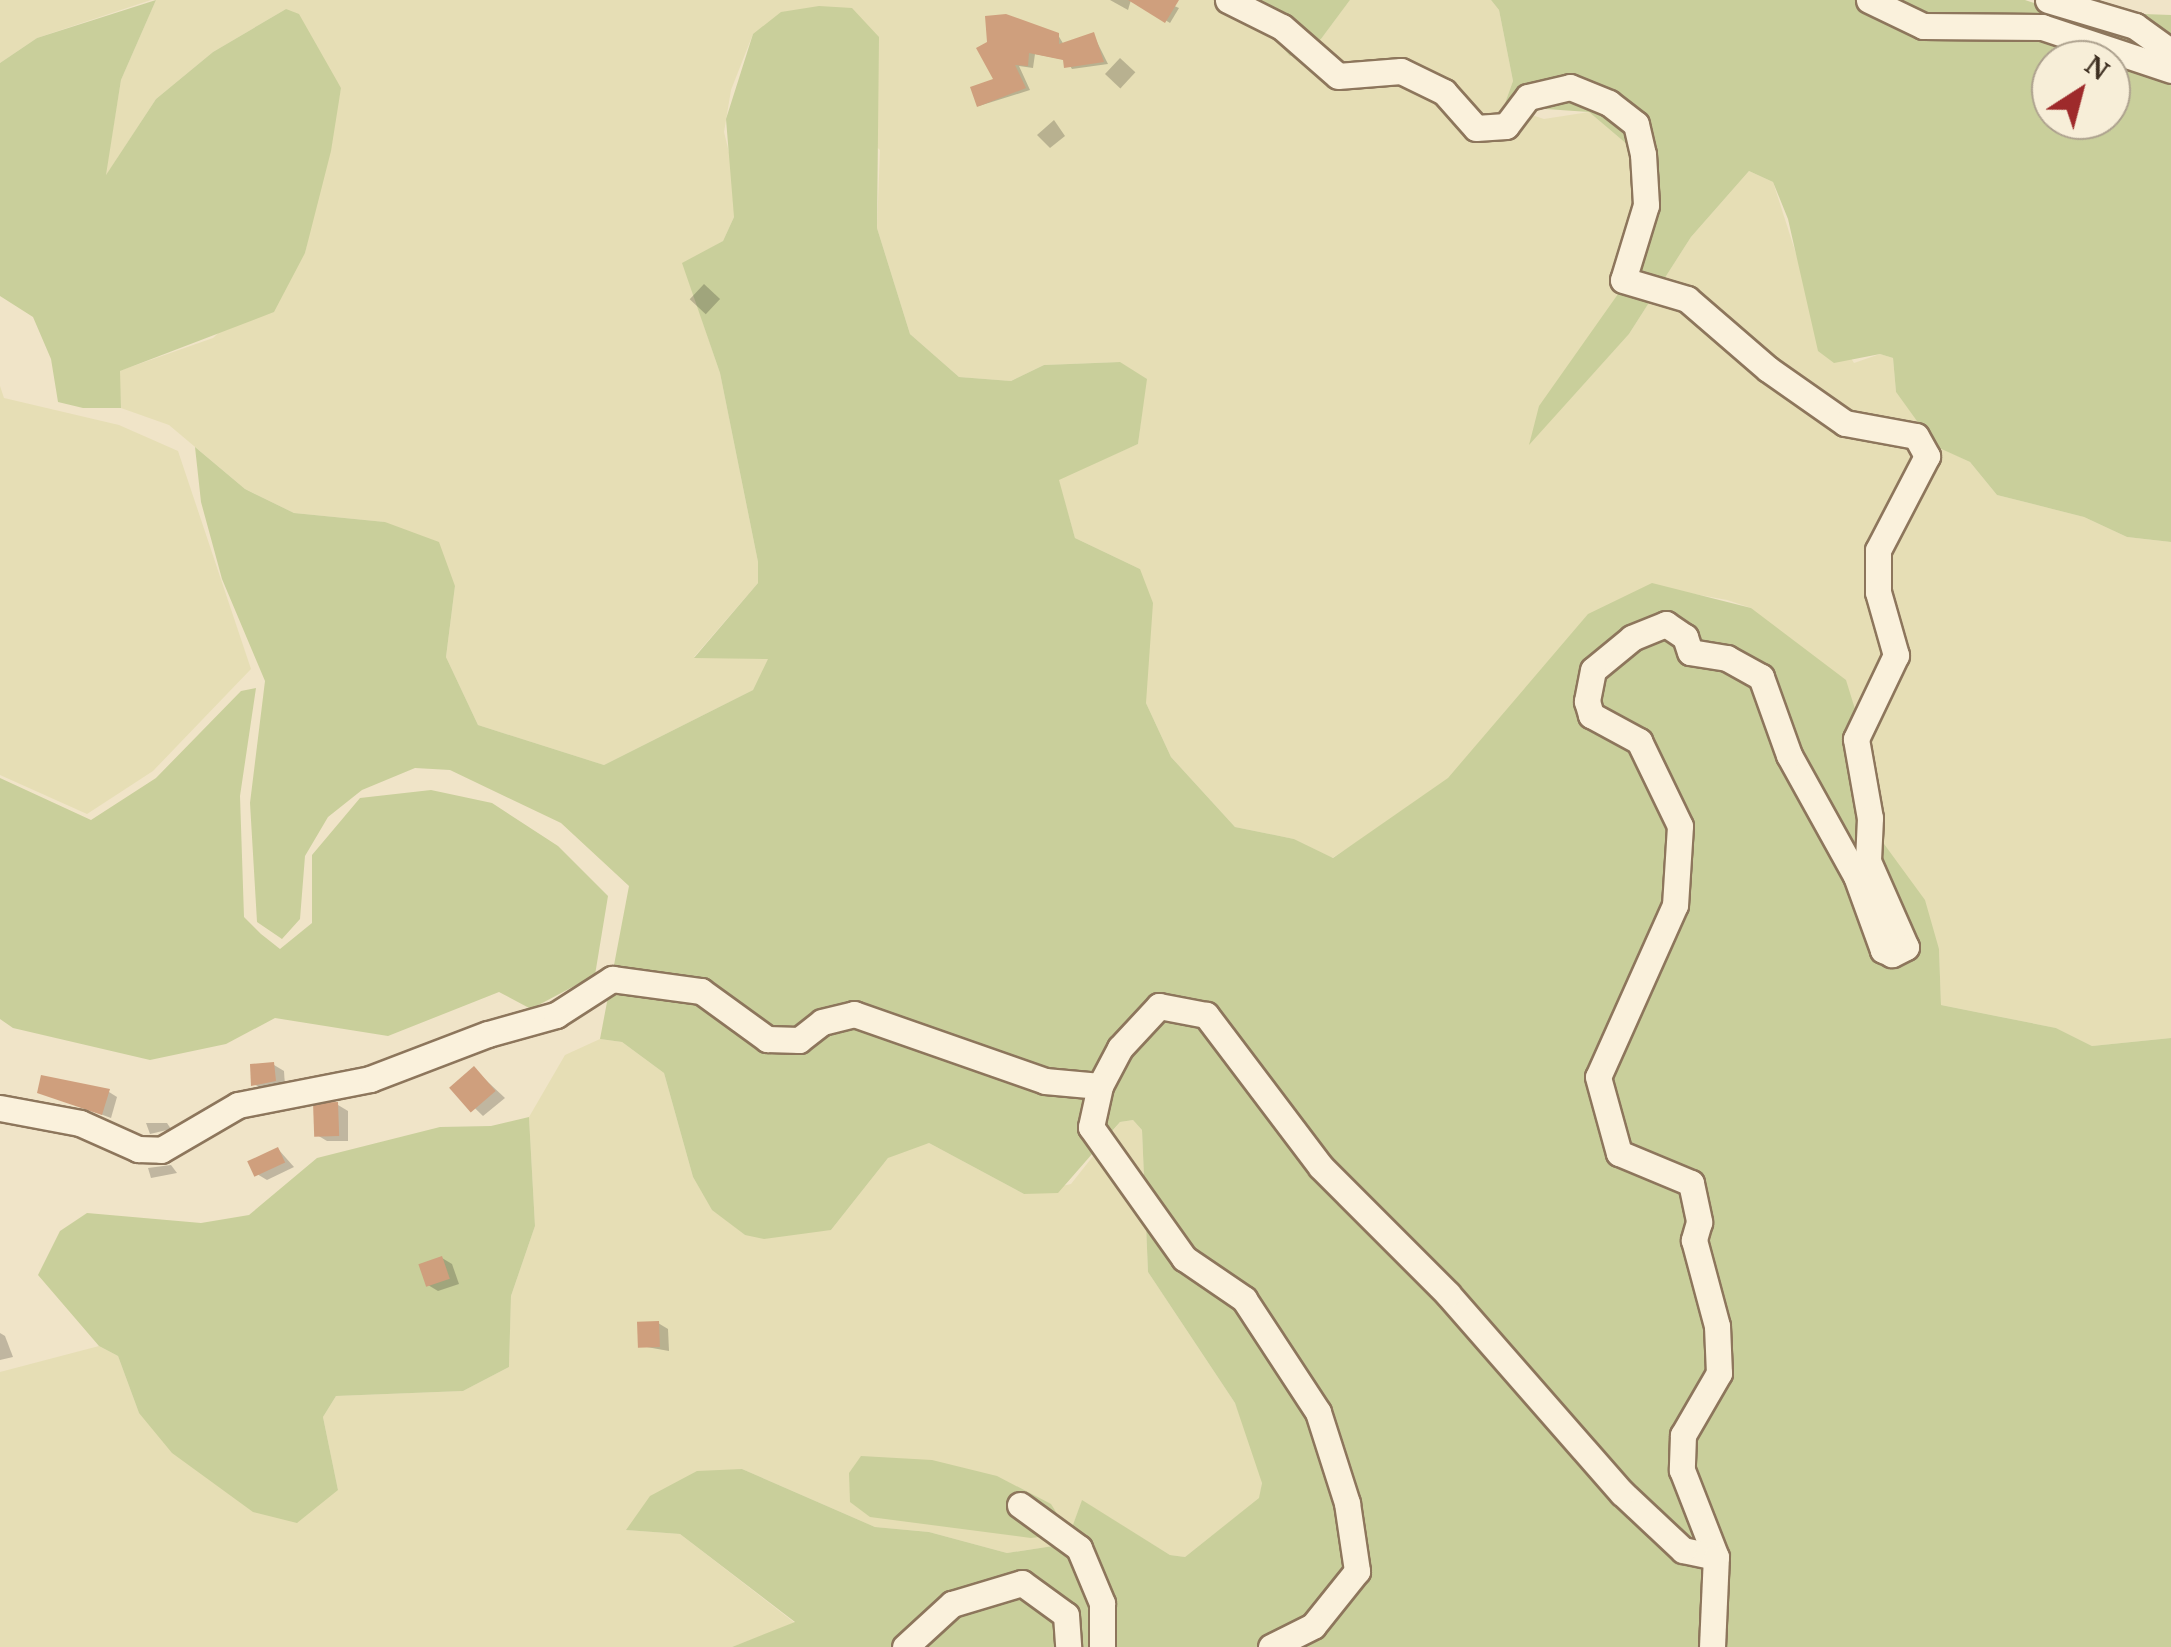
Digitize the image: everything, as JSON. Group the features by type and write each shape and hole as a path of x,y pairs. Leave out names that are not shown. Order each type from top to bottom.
{"street":[{"path":"1228,0 1282,27 1338,76 1402,70 1444,92 1476,128 1506,126 1528,97 1570,87 1608,104 1636,124 1643,154 1646,204 1623,280 1687,299 1768,370 1844,424 1916,436 1927,456 1878,550 1878,592 1896,654 1856,740 1870,818 1868,861 1906,947 1892,954 1882,950 1856,876 1790,755 1761,677 1727,658 1690,652 1685,638 1666,624 1632,638 1593,670 1587,701 1591,715 1639,741 1680,826 1675,905 1598,1077 1618,1153 1691,1183 1699,1222 1694,1240 1717,1326 1720,1372 1682,1435 1682,1470 1716,1557 1712,1647"},
{"path":"1869,0 1922,26 2042,27 2171,70"},
{"path":"2048,0 2135,26 2171,52"},
{"path":"0,1108 80,1123 138,1149 161,1150 238,1105 370,1080 488,1034 556,1016 612,979 701,991 768,1039 800,1040 822,1022 854,1014 1045,1080 1100,1086"},
{"path":"1271,1647 1313,1626 1357,1571 1346,1503 1318,1412 1244,1299 1184,1258 1091,1126 1100,1086 1120,1048 1159,1006 1206,1015 1322,1167 1448,1294 1622,1492 1684,1550 1716,1557"},
{"path":"1020,1505 1079,1548 1102,1602 1102,1647"},
{"path":"905,1647 952,1604 1022,1583 1066,1615 1068,1647"}],"shaded area":[{"path":"0,0 151,0 37,38 0,63"},
{"path":"156,0 1241,0 1321,39 1350,0 1491,0 1499,10 1513,81 1504,106 1544,119 1589,112 1635,151 1626,290 1540,406 1530,443 1629,334 1691,237 1749,171 1773,182 1806,285 1854,363 1880,354 1893,358 1896,392 1935,445 1970,462 1997,495 2084,517 2127,537 2171,542 2171,1038 2092,1046 2056,1028 1941,1005 1939,949 1751,608 1727,600 1683,592 1506,749 1332,858 1294,839 1235,827 1171,757 1146,703 1140,569 1075,538 1058,479 1138,444 1146,379 1119,362 1044,365 1011,381 959,377 910,334 877,228 880,150 753,34 731,90 724,132 736,181 734,217 723,241 683,264 720,373 758,562 758,583 694,657 769,659 753,690 604,765 478,725 446,657 455,586 385,522 294,513 245,489 169,425 121,408 119,371 213,338 305,253 341,88 286,9 213,52 156,99 105,177 121,80"},
{"path":"0,386 4,398 119,425 178,451 251,669 153,771 87,814 0,775"},
{"path":"600,1039 622,1042 664,1073 693,1177 712,1209 745,1235 831,1230 888,1158 911,1146 929,1143 1024,1194 1071,1184 1120,1122 1133,1120 1142,1130 1148,1272 1235,1403 1263,1474 1260,1498 1185,1557 1170,1555 1082,1501 1066,1544 1007,1553 929,1532 875,1527 742,1469 627,1530 680,1534 795,1623 732,1647 0,1647 0,1372 99,1346 118,1356 139,1413 338,1490 323,1417 336,1396 463,1391 509,1367 511,1296 535,1226 529,1117 565,1055"}],"green space":[{"path":"156,0 121,80 106,175 156,99 213,52 286,9 299,14 341,88 331,151 305,253 274,312 120,371 121,408 83,408 58,402 51,359 33,317 0,296 0,63 37,38"},
{"path":"1242,0 1350,0 1321,39 1290,56"},
{"path":"1491,0 2025,0 2058,11 2171,15 2171,542 2127,537 2084,517 1997,495 1970,462 1935,446 1896,392 1893,358 1880,354 1834,363 1818,351 1788,219 1773,182 1749,171 1691,237 1629,334 1529,445 1539,406 1642,260 1635,151 1589,112 1504,106 1513,81 1499,10"},
{"path":"819,6 852,8 879,37 877,228 910,334 959,377 1011,381 1044,365 1120,362 1147,379 1138,444 1059,480 1075,538 1140,569 1153,603 1146,703 1171,757 1235,827 1294,839 1333,858 1448,778 1588,614 1652,583 1751,608 1846,680 1872,764 1876,833 1925,900 1939,949 1941,1005 2056,1028 2092,1046 2171,1038 2171,1647 732,1647 795,1622 680,1534 626,1530 650,1496 697,1471 742,1469 875,1527 929,1532 1007,1553 1066,1544 1082,1500 1170,1555 1185,1557 1259,1498 1262,1483 1235,1403 1148,1272 1142,1130 1133,1120 1120,1122 1058,1193 1024,1194 929,1143 888,1158 831,1230 764,1239 745,1235 712,1210 693,1177 664,1073 622,1042 600,1039 629,886 561,823 450,770 415,768 362,790 328,817 305,856 300,919 282,939 257,922 250,803 265,681 222,579 201,502 195,447 245,489 294,513 385,522 439,542 455,586 446,657 478,725 604,765 753,690 768,659 694,658 758,583 758,562 720,373 682,263 723,241 734,217 726,119 753,34 781,12"},
{"path":"256,688 240,796 244,917 261,934 280,949 312,923 312,855 360,798 431,790 492,803 558,846 608,896 595,975 531,1009 499,992 388,1036 275,1018 226,1044 150,1060 13,1028 0,1019 0,778 91,820 156,778 241,691"},
{"path":"529,1117 535,1226 511,1296 509,1367 463,1391 336,1396 323,1417 338,1490 297,1523 253,1512 172,1453 139,1413 118,1356 99,1346 38,1275 60,1231 87,1213 201,1223 249,1215 317,1158 440,1127 491,1126"},
{"path":"861,1456 932,1460 997,1476 1051,1504 1064,1525 1055,1535 1031,1538 870,1517 850,1502 849,1473"}],"building":[{"path":"1128,0 1179,0 1165,23"},
{"path":"1006,14 1059,33 1059,44 1094,32 1104,62 1064,68 1063,60 1029,53 1028,66 1015,65 1026,88 977,107 970,87 993,79 976,48 987,42 985,16"},
{"path":"274,1062 276,1081 251,1086 250,1064"},
{"path":"474,1066 496,1091 471,1113 449,1088"},
{"path":"41,1075 110,1089 102,1115 37,1093"},
{"path":"338,1102 339,1136 314,1137 313,1103"},
{"path":"278,1147 285,1162 254,1177 247,1161"},
{"path":"442,1256 450,1279 426,1287 418,1264"},
{"path":"659,1321 660,1347 638,1348 637,1322"}]}
